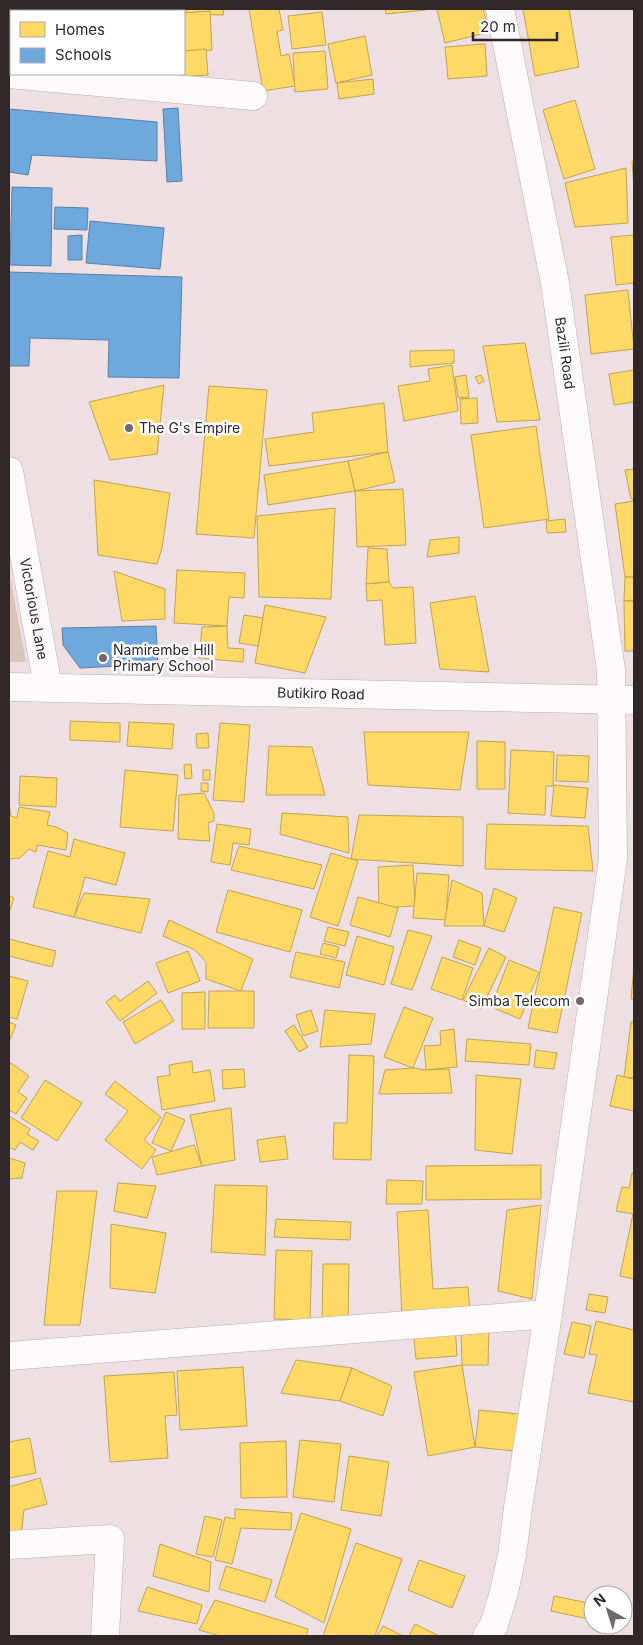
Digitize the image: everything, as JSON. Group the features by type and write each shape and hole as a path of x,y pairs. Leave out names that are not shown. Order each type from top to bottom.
{"street":[{"name":"Bazili Road","path":"487,1636 494,1625 512,1555 524,1463 548,1314 613,860 623,700 611,670 555,283 500,9"},
{"path":"20,75 253,96"},
{"name":"Victorious Lane","path":"9,471 48,688"},
{"name":"Butikiro Road","path":"9,687 623,700"},
{"path":"9,1356 548,1314"},
{"path":"9,1545 110,1539 105,1636"}],"shaded area":[{"path":"9,571 26,662 9,662"}],"building: Homes":[{"path":"77,9 92,10 35,10"},
{"path":"186,9 224,9 223,15 186,14"},
{"path":"249,9 279,9 283,30 277,31 281,56 289,54 295,86 263,91"},
{"path":"385,9 426,9 426,10 386,14"},
{"path":"437,9 483,9 489,32 445,43"},
{"path":"523,9 569,9 579,67 535,76"},
{"path":"210,11 212,50 185,52 185,13"},
{"path":"322,12 326,45 292,49 288,16"},
{"path":"365,36 372,75 336,83 328,44"},
{"path":"485,44 487,76 448,79 445,47"},
{"path":"206,49 208,75 161,78 160,75 185,75 185,51"},
{"path":"325,51 328,89 295,92 293,53"},
{"path":"373,79 374,94 339,99 337,83"},
{"path":"575,100 595,169 564,179 543,110"},
{"path":"632,161 634,161 634,186"},
{"path":"626,168 628,223 575,227 565,183"},
{"path":"634,235 634,283 616,285 611,237"},
{"path":"628,290 634,349 591,354 585,295"},
{"path":"525,343 540,420 497,422 483,346"},
{"path":"454,350 454,363 410,367 410,351"},
{"path":"452,365 458,411 404,421 398,386 430,381 428,369"},
{"path":"634,370 634,402 614,405 609,374"},
{"path":"466,375 469,397 458,398 455,377"},
{"path":"481,375 484,381 479,384 475,377"},
{"name":"The G's Empire","path":"164,385 157,454 110,460 89,402"},
{"path":"209,386 267,390 254,538 196,534"},
{"path":"477,398 478,423 461,424 460,399"},
{"path":"384,403 388,452 269,466 265,439 314,432 312,413"},
{"path":"536,426 549,519 484,528 471,435"},
{"path":"388,452 395,482 355,491 348,461"},
{"path":"348,461 355,491 268,505 264,475"},
{"path":"634,469 634,500 631,499 625,470"},
{"path":"94,480 170,493 162,548 157,564 98,555"},
{"path":"403,489 406,545 357,547 355,491"},
{"path":"634,501 634,577 625,577 615,504"},
{"path":"335,508 331,599 259,597 257,516"},
{"path":"565,519 566,532 547,533 546,521"},
{"path":"459,537 459,553 427,557 430,540"},
{"path":"368,548 387,549 389,582 366,584"},
{"path":"177,570 245,573 244,598 229,597 227,626 174,623"},
{"path":"114,571 165,589 165,619 122,621"},
{"path":"625,577 634,577 634,601 624,601"},
{"path":"389,582 393,588 413,587 416,643 385,645 382,600 367,601 366,584"},
{"path":"475,596 489,672 440,669 430,603"},
{"path":"624,601 634,601 634,651 625,651"},
{"path":"265,605 326,617 305,673 255,663"},
{"path":"244,615 263,618 258,646 239,643"},
{"path":"227,626 228,648 244,649 243,662 199,658 202,627"},
{"path":"70,721 120,723 120,742 70,740"},
{"path":"129,722 174,724 172,749 127,746"},
{"path":"220,723 250,725 244,802 213,800"},
{"path":"364,732 469,732 460,790 368,785"},
{"path":"208,733 209,748 197,748 196,734"},
{"path":"477,741 505,742 505,789 477,789"},
{"path":"269,746 312,747 325,795 266,795"},
{"path":"511,750 554,752 553,786 546,786 545,815 508,813"},
{"path":"557,755 589,756 588,782 556,781"},
{"path":"191,764 192,778 185,779 184,765"},
{"path":"125,770 178,775 173,831 120,827"},
{"path":"203,770 210,770 210,780 203,780"},
{"path":"20,776 57,778 56,807 19,805"},
{"path":"201,783 208,783 208,792 201,791"},
{"path":"554,785 588,788 585,818 551,816"},
{"path":"204,793 214,813 214,821 208,823 210,841 178,839 179,795"},
{"path":"9,804 11,816 17,818 19,807 50,812 47,825 68,833 66,850 37,845 36,852 29,849 20,858 9,859"},
{"path":"282,813 348,817 349,853 280,834"},
{"path":"359,815 463,817 463,866 351,859"},
{"path":"217,824 251,829 249,845 233,843 230,865 211,862"},
{"path":"487,824 588,826 593,871 485,869"},
{"path":"74,839 125,853 116,885 85,877 74,917 33,907 48,851 70,857"},
{"path":"239,846 322,865 314,889 231,870"},
{"path":"331,853 358,861 338,926 310,917"},
{"path":"413,865 415,906 379,908 378,867"},
{"path":"417,873 449,875 446,920 413,918"},
{"path":"452,880 482,893 484,926 444,926"},
{"path":"494,888 517,898 504,932 484,926"},
{"path":"228,890 302,910 290,952 216,932"},
{"path":"84,893 150,899 141,933 74,917"},
{"path":"9,896 14,898 9,913"},
{"path":"358,897 398,908 390,937 350,925"},
{"path":"554,907 582,913 557,1033 528,1028"},
{"path":"169,920 253,959 241,991 206,979 206,962 195,950 163,936"},
{"path":"328,927 349,932 345,946 324,941"},
{"path":"408,930 432,936 412,990 391,984"},
{"path":"357,936 394,947 384,985 346,975"},
{"path":"9,939 56,951 52,967 9,956"},
{"path":"459,940 481,948 475,965 453,957"},
{"path":"323,943 339,947 336,958 320,954"},
{"path":"489,948 506,957 481,1009 463,1000"},
{"path":"188,951 200,981 168,993 156,963"},
{"path":"296,952 345,962 339,988 290,977"},
{"path":"442,957 473,968 462,1000 431,989"},
{"path":"509,960 539,972 520,1019 491,1007"},
{"path":"634,967 634,999 631,999"},
{"path":"9,976 28,981 17,1019 9,1017"},
{"path":"148,981 157,993 120,1021 106,1002 115,995 120,1001"},
{"path":"209,991 254,991 254,1028 208,1028"},
{"path":"205,992 205,1029 182,1029 182,993"},
{"path":"161,1000 174,1021 135,1044 123,1022"},
{"path":"404,1007 433,1018 413,1068 384,1057"},
{"path":"311,1010 318,1031 303,1036 296,1015"},
{"path":"325,1010 375,1014 371,1044 320,1047"},
{"path":"9,1022 16,1025 9,1042"},
{"path":"631,1022 634,1022 634,1078 624,1077"},
{"path":"294,1025 308,1047 299,1052 285,1031"},
{"path":"454,1029 457,1067 426,1070 424,1046 441,1045 440,1031"},
{"path":"467,1039 531,1044 529,1065 465,1061"},
{"path":"536,1050 557,1053 554,1069 534,1067"},
{"path":"349,1055 374,1056 371,1160 333,1159 334,1123 347,1123"},
{"path":"192,1061 193,1073 210,1070 215,1101 162,1110 157,1077 170,1075 169,1065"},
{"path":"11,1063 29,1076 18,1092 27,1098 16,1114 9,1110 9,1066"},
{"path":"413,1068 426,1070 449,1069 452,1093 379,1094 385,1070"},
{"path":"244,1069 245,1087 223,1089 222,1070"},
{"path":"476,1075 521,1079 512,1154 475,1150"},
{"path":"617,1075 634,1079 634,1111 610,1106"},
{"path":"45,1080 82,1103 57,1141 21,1118"},
{"path":"115,1081 161,1117 144,1140 156,1150 142,1169 105,1140 128,1111 105,1094"},
{"path":"231,1108 235,1160 202,1166 190,1115"},
{"path":"166,1112 185,1120 171,1151 152,1143"},
{"path":"9,1116 30,1129 27,1134 39,1141 33,1150 20,1142 15,1150 9,1147"},
{"path":"285,1136 288,1159 260,1162 257,1140"},
{"path":"194,1145 202,1166 157,1175 152,1157"},
{"path":"9,1158 25,1163 22,1178 9,1179"},
{"path":"541,1165 541,1199 426,1200 426,1166"},
{"path":"632,1173 634,1173 634,1279 620,1276 633,1214 616,1211 622,1187 629,1188"},
{"path":"387,1180 423,1181 422,1204 386,1204"},
{"path":"118,1183 156,1186 147,1218 114,1211"},
{"path":"215,1185 267,1186 265,1255 211,1252"},
{"path":"57,1191 97,1191 80,1325 44,1325"},
{"path":"541,1205 532,1299 498,1291 507,1210"},
{"path":"428,1210 433,1289 468,1287 470,1312 402,1316 397,1212"},
{"path":"276,1219 351,1222 350,1240 274,1237"},
{"path":"111,1224 166,1233 155,1293 110,1288"},
{"path":"276,1250 312,1251 310,1320 274,1319"},
{"path":"323,1264 349,1264 348,1324 322,1323"},
{"path":"589,1294 608,1297 605,1313 586,1310"},
{"path":"596,1321 634,1330 634,1402 588,1393 597,1355 589,1354"},
{"path":"572,1322 591,1326 584,1358 564,1354"},
{"path":"455,1325 457,1356 416,1359 413,1329"},
{"path":"461,1327 489,1327 488,1365 462,1365"},
{"path":"296,1360 352,1368 340,1401 281,1393"},
{"path":"462,1365 475,1447 428,1456 414,1372"},
{"path":"243,1367 247,1426 180,1430 177,1371"},
{"path":"352,1368 392,1386 383,1416 340,1401"},
{"path":"174,1372 177,1415 165,1416 168,1458 110,1462 104,1376"},
{"path":"479,1410 519,1414 514,1451 475,1447"},
{"path":"30,1438 36,1473 9,1478 9,1442"},
{"path":"300,1440 341,1444 334,1502 293,1497"},
{"path":"286,1441 287,1497 241,1498 240,1443"},
{"path":"349,1456 389,1462 381,1516 341,1510"},
{"path":"40,1478 47,1504 24,1510 21,1535 9,1537 9,1487"},
{"path":"235,1509 292,1513 291,1530 241,1528 232,1564 215,1560 225,1517 235,1519"},
{"path":"301,1513 351,1529 324,1623 275,1597"},
{"path":"205,1516 222,1520 213,1557 196,1554"},
{"path":"356,1543 402,1559 375,1636 323,1636"},
{"path":"160,1544 211,1562 209,1592 153,1576"},
{"path":"419,1560 465,1576 452,1608 408,1590"},
{"path":"226,1566 272,1580 265,1602 219,1589"},
{"path":"147,1587 202,1605 197,1624 138,1611"},
{"path":"554,1596 583,1602 583,1618 551,1611"},
{"path":"215,1600 308,1629 306,1636 220,1636 199,1630"},
{"path":"415,1624 439,1636 409,1636"},
{"path":"383,1626 403,1636 377,1636"}],"building: Schools":[{"path":"178,108 182,181 167,182 163,109"},
{"path":"9,109 157,122 157,161 32,155 28,175 9,172"},
{"path":"12,187 52,188 51,266 10,265"},
{"path":"55,207 88,208 87,230 54,229"},
{"path":"90,221 164,228 160,269 86,263"},
{"path":"82,235 82,260 68,260 68,236"},
{"path":"9,272 182,277 179,378 108,377 109,340 30,338 29,366 9,366"},
{"path":"156,626 158,664 80,668 63,645 62,628"}],"place":[{"name":"The G's Empire","path":"129,428"},
{"name":"Namirembe Hill Primary School","path":"103,658"},
{"name":"Simba Telecom","path":"580,1001"}]}
